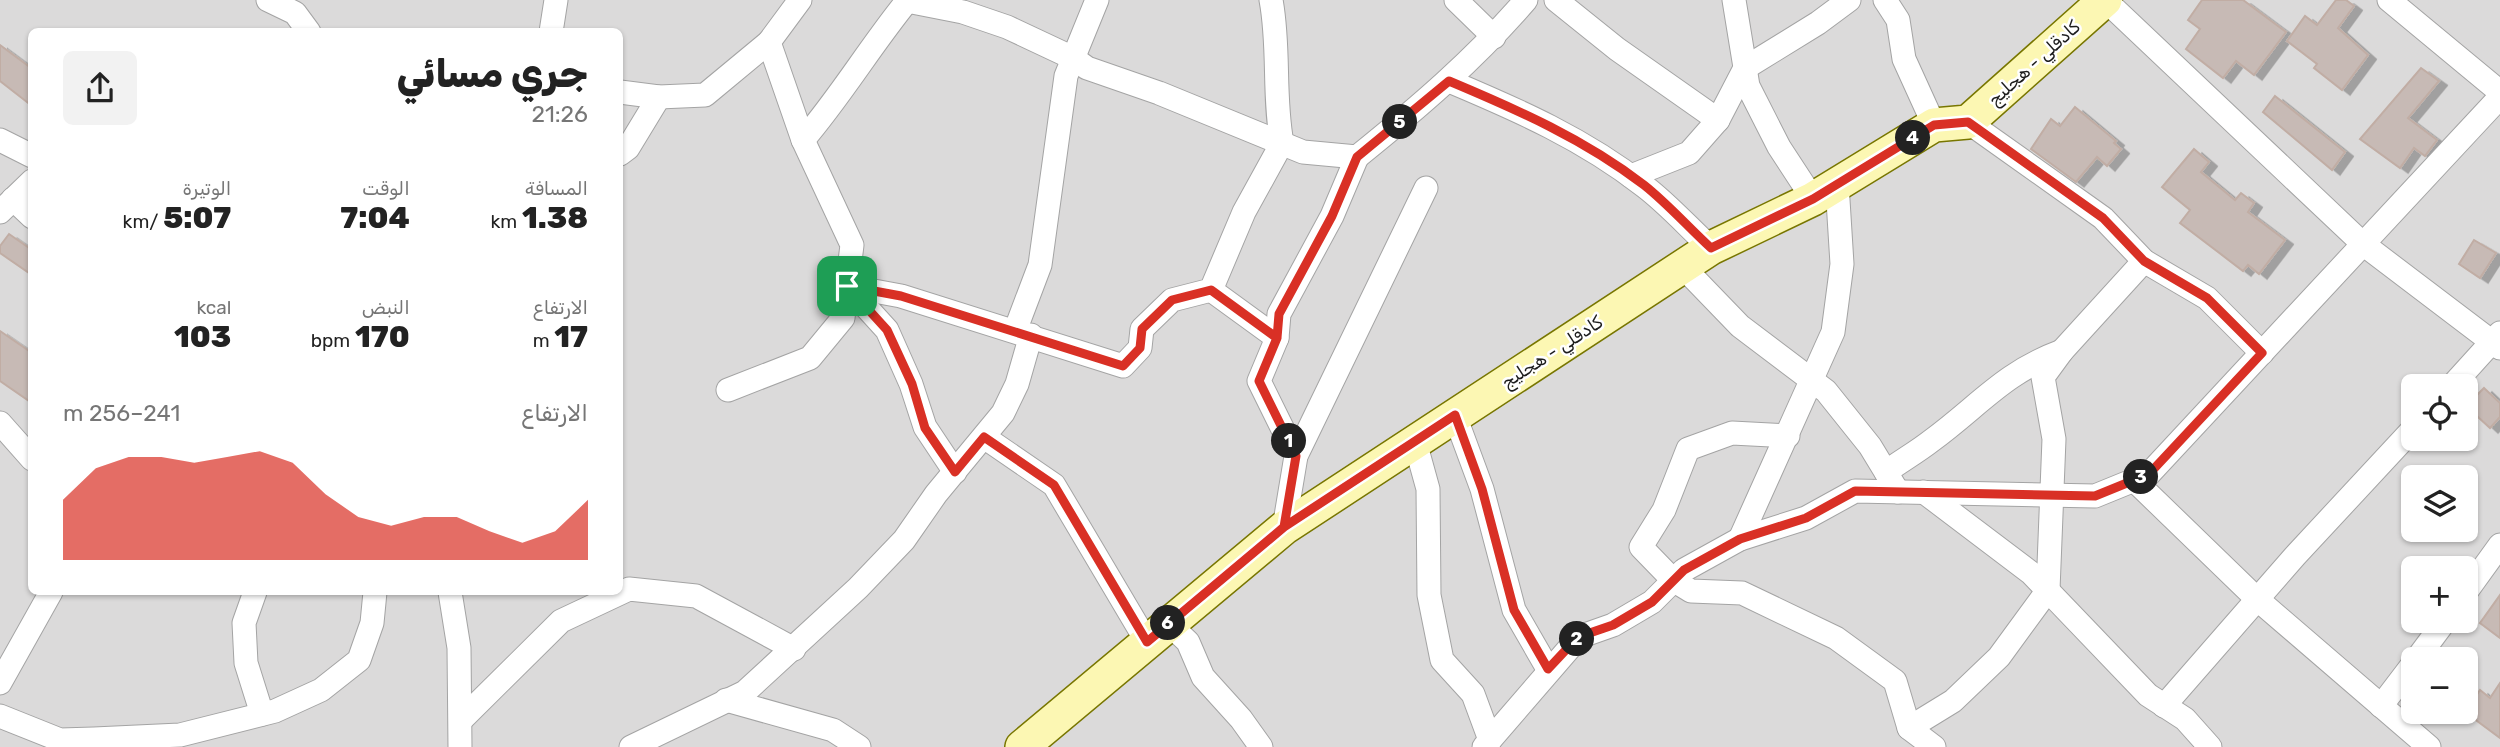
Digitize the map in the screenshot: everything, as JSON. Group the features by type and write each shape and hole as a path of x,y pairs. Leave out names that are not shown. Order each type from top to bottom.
{"street":[{"path":"268,0 304,15"},
{"path":"552,28 556,0"},
{"path":"623,92 659,97 705,95 769,42 800,0"},
{"path":"631,747 745,692 794,649 904,540 1003,413 1012,394 1023,333 1040,265 1064,89 1073,58 1097,0"},
{"path":"1211,290 1244,212 1283,143 1276,111 1277,33 1272,0"},
{"path":"1456,0 1494,37"},
{"path":"1296,456 1259,381 1277,338 1279,314 1332,216 1357,157 1449,81 1494,37 1526,0"},
{"path":"1556,0 1617,50 1718,120"},
{"path":"1734,0 1748,86 1767,122 1825,191 1842,264 1833,332 1740,539"},
{"path":"1631,176 1689,153 1718,120 1745,68 1818,23 1849,0"},
{"path":"1885,0 1898,20 1904,59 1934,125"},
{"path":"2105,0 2363,244 2498,341 2464,374"},
{"name":"كادقلي - هجليج","path":"1034,745 1157,633 1284,527 1711,248 1825,191 1934,125 1968,122 2105,0"},
{"path":"1487,743 1578,637 1613,625 1652,602 1684,570 1740,539 1806,518 1855,491 2095,496 2149,474 2500,94 2389,0"},
{"path":"803,140 825,116 863,58 907,1 963,12 1007,27 1073,58 1087,68 1303,152 1357,157"},
{"path":"728,390 810,358 843,318 852,245 803,140 769,42"},
{"path":"1449,81 1539,120 1581,142 1631,176 1711,248"},
{"path":"623,152 628,148 659,97"},
{"path":"1968,122 2103,218 2144,261 2207,298 2262,353"},
{"path":"0,140 28,154"},
{"path":"28,185 6,205 28,215"},
{"path":"1284,527 1296,456 1426,188"},
{"path":"1909,728 1953,701 1999,657 2048,590 2054,439 2043,377 2062,351 2144,261"},
{"path":"1683,267 1740,326 1833,400 1870,446 1898,492"},
{"path":"847,286 901,296 1123,366 1140,348 1142,329 1172,300 1211,290"},
{"path":"847,286 887,330 912,384 925,428 955,472"},
{"path":"1211,290 1277,338"},
{"path":"1885,472 1932,440 2029,363 2062,351"},
{"path":"1455,415 1482,489 1514,610 1548,669"},
{"path":"0,423 28,454"},
{"path":"1788,436 1732,433 1688,449 1664,510 1641,547 1673,580 1691,591 1742,593 1836,638 1895,681 1909,728 1934,747"},
{"path":"984,437 1054,485 1157,633 1188,642 1203,677 1241,719 1261,747"},
{"path":"1415,442 1428,489 1429,595 1442,660 1473,694 1487,743"},
{"path":"2164,706 2401,442"},
{"path":"2134,480 2258,599 2429,747"},
{"path":"1924,492 2031,573 2148,695 2185,719 2210,747"},
{"path":"2478,575 2500,545"},
{"path":"623,592 629,589 696,596 794,649"},
{"path":"0,683 49,595"},
{"path":"254,595 244,623 246,663 262,714"},
{"path":"0,716 58,743 180,735 262,714 321,690 359,660 372,623 375,595"},
{"path":"450,595 459,649 460,747"},
{"path":"461,720 561,621 616,595"},
{"path":"2381,706 2401,680"},
{"path":"726,700 833,730 859,747"}],"shaded area":[{"path":"0,0 2500,0 2500,747 0,747"}],"building":[{"path":"2202,0 2243,0 2286,32 2254,75 2236,61 2223,78 2186,49 2200,29 2188,20"},
{"path":"2336,0 2346,0 2354,6 2338,28 2368,55 2342,90 2314,68 2317,64 2287,41 2305,16 2317,25"},
{"path":"0,45 28,66 28,103 0,81"},
{"path":"2421,68 2439,81 2408,118 2437,140 2425,156 2414,148 2400,168 2360,139"},
{"path":"2275,96 2345,152 2332,170 2263,112"},
{"path":"2075,107 2116,141 2114,143 2121,149 2107,166 2097,157 2076,182 2031,149 2051,119 2060,126"},
{"path":"2194,149 2209,162 2201,172 2235,200 2241,193 2254,203 2248,212 2285,240 2259,274 2248,265 2243,271 2180,223 2190,210 2162,187"},
{"path":"9,234 28,247 28,272 0,253 0,246"},
{"path":"2474,240 2496,253 2480,278 2459,264"},
{"path":"0,331 28,350 28,400 0,381"},
{"path":"2484,388 2500,403 2500,417 2490,428 2478,417 2478,394"},
{"path":"2500,595 2500,638 2480,623"},
{"path":"2500,683 2500,738 2478,722 2478,693 2480,690 2490,698"}],"route":[{"path":"847,286 887,330 912,384 925,428 955,472 984,437 1054,485 1147,642 1284,527 1296,456 1259,381 1277,338 1279,314 1332,216 1357,157 1449,81 1539,120 1581,142 1646,187 1711,248 1813,199 1934,125 1968,122 2103,218 2144,261 2207,298 2262,353 2149,474 2095,496 1855,491 1806,518 1740,539 1684,570 1652,602 1613,625 1578,637 1548,669 1514,610 1504,566 1493,539 1482,489 1455,415 1284,527 1296,456 1259,381 1277,338 1211,290 1172,300 1142,329 1140,348 1123,366 1087,352 901,296 847,286"}]}
